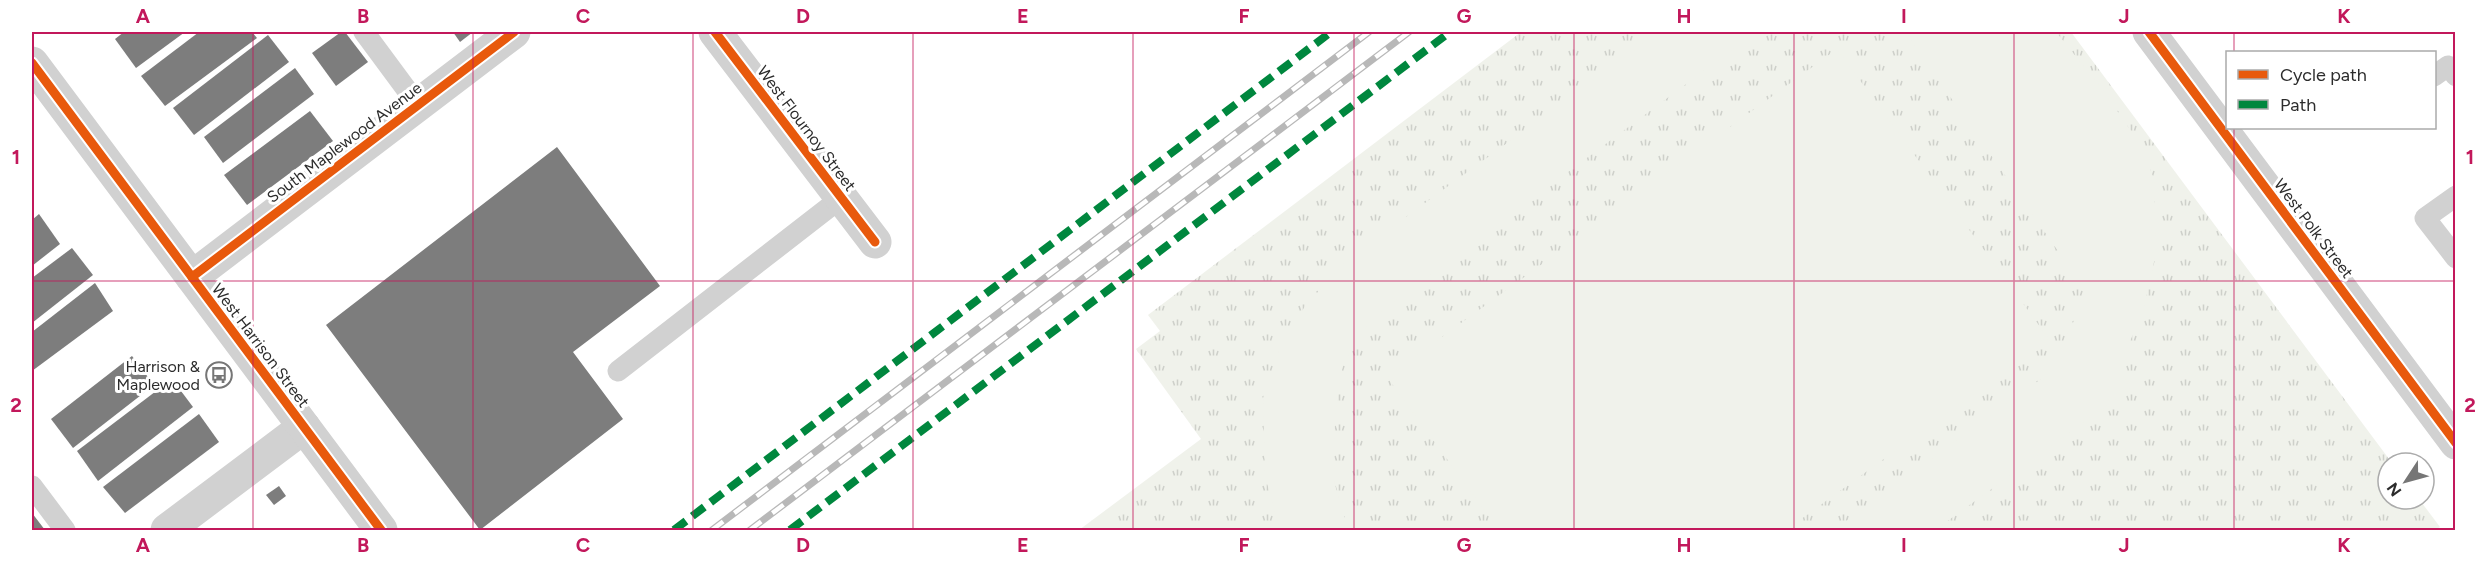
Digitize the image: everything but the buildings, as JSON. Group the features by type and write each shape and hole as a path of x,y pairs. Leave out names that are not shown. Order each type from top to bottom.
{"street":[{"name":"South Maplewood Avenue","path":"192,276 514,32"},
{"name":"West Flournoy Street","path":"715,32 874,242"},
{"name":"West Polk Street","path":"2149,32 2456,443"},
{"name":"West Harrison Street","path":"32,65 381,531"},
{"path":"167,531 304,428"}],"lane":[{"path":"364,32 418,105"},
{"path":"2436,75 2448,66 2456,76"},
{"path":"2456,196 2425,218 2456,258"},
{"path":"618,371 841,198"},
{"path":"32,486 65,531"}],"green space":[{"path":"1521,32 2071,32 2383,451 2376,451 2376,511 2428,511 2440,527 2435,530 1079,530 1201,439 1136,349 1160,331 1148,315"},
{"path":"1659,32 1756,32 1372,318 1343,364 1335,415 1334,481 1348,530 1280,530 1265,476 1263,398 1278,353 1305,306 1347,260"},
{"path":"1905,32 2056,32 2100,86 2140,144 2154,179 2156,253 2143,312 2118,368 2131,388 1935,530 1834,530 2045,376 2088,294"},
{"path":"1837,49 2049,339 1786,530 1499,530 1387,377"}],"railway":[{"path":"712,530 1369,32"},
{"path":"750,530 1409,32"}],"marked path":[{"path":"674,530 1331,32"},
{"path":"790,530 1450,32"}],"cycle path":[{"path":"192,277 514,32"},
{"path":"715,32 875,242"},
{"path":"2149,32 2456,443"},
{"path":"32,63 381,530"}],"place":[{"name":"Harrison & Maplewood","path":"219,375"}]}
